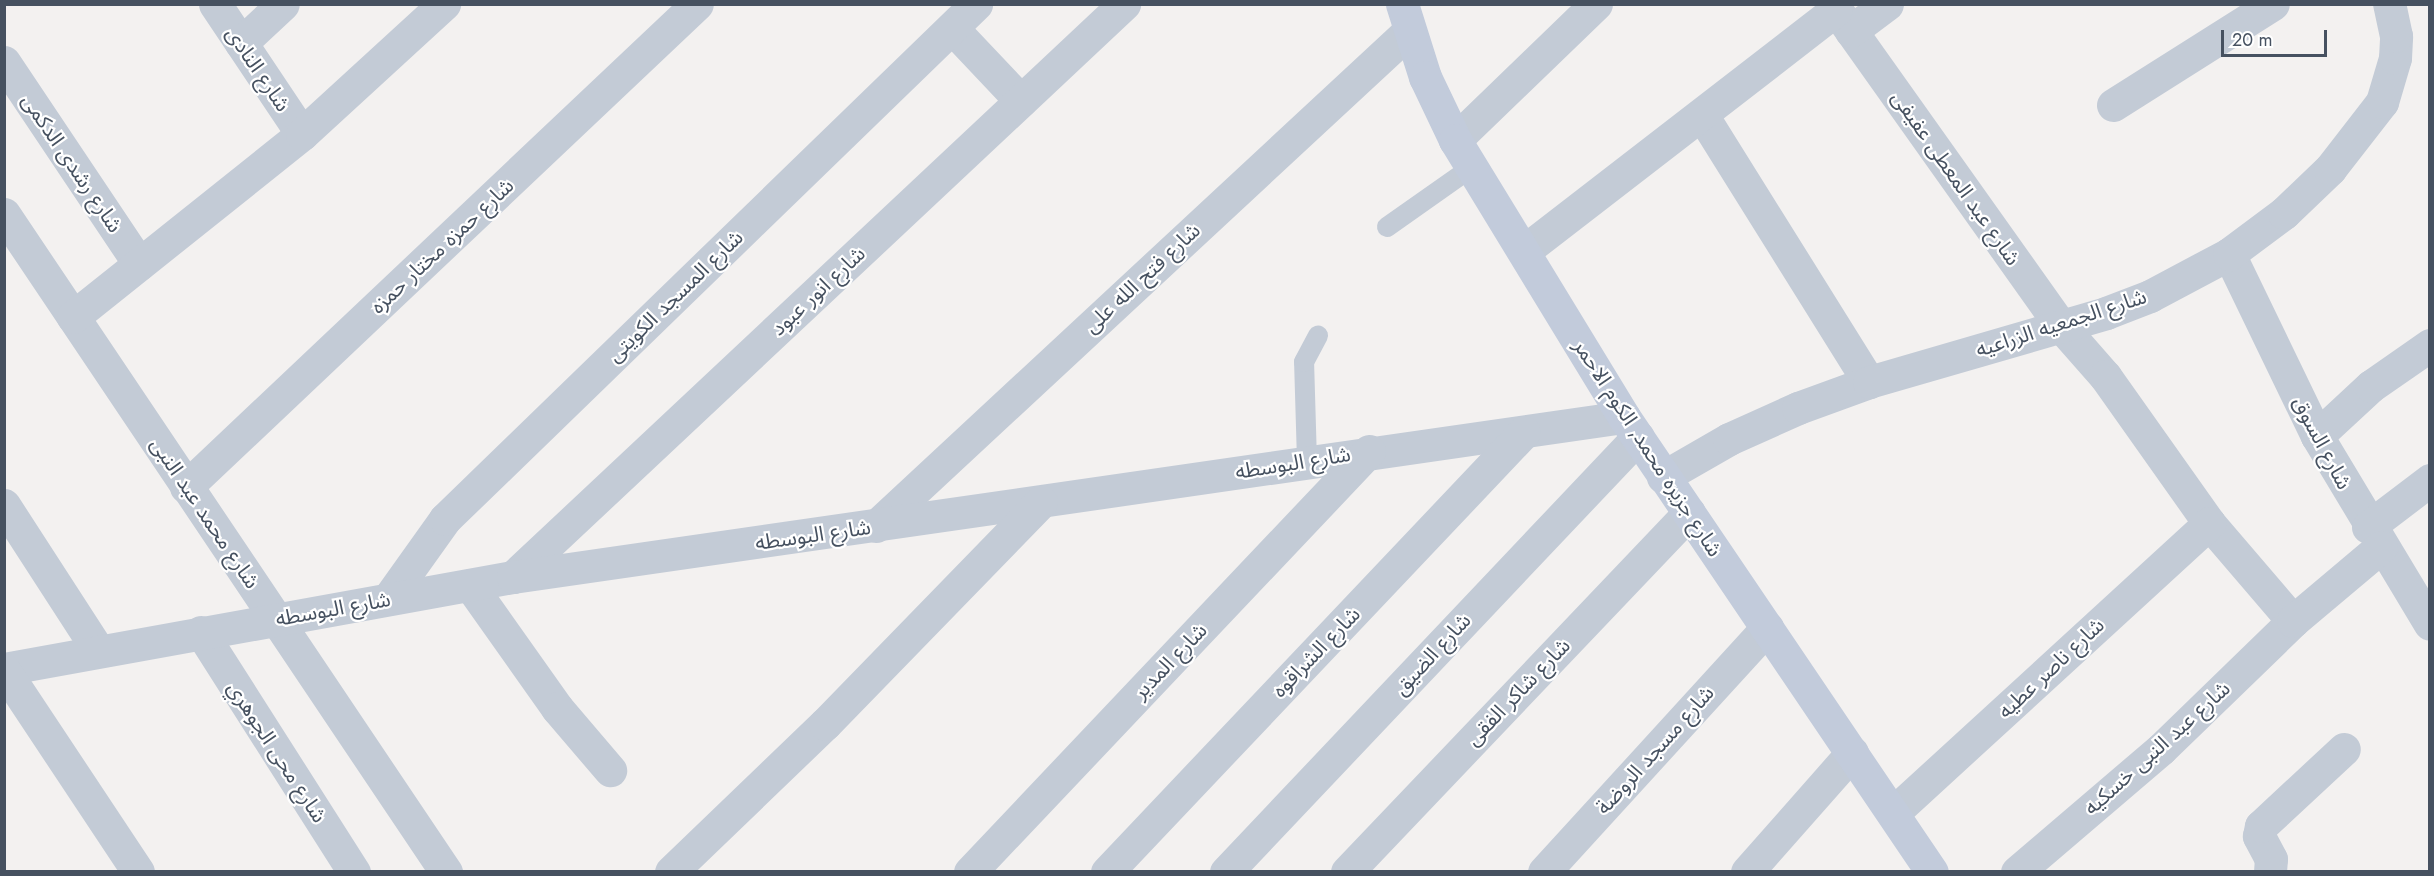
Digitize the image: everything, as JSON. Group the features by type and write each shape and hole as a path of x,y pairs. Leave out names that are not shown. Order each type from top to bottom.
{"street":[{"name":"شارع النادى","path":"215,4 302,134"},
{"path":"241,43 282,4"},
{"path":"73,317 302,134 444,4"},
{"name":"شارع حمزه مختار حمزه","path":"186,487 697,4"},
{"name":"شارع المسجد الكويتى","path":"388,599 445,519 976,4"},
{"name":"شارع انور عبود","path":"513,577 1124,4"},
{"path":"1455,140 1596,4"},
{"path":"1524,252 1702,115 1840,15 1887,4"},
{"path":"2113,105 2273,4"},
{"name":"شارع الجمعيه الزراعيه","path":"1663,477 1729,439 1869,382 2061,326 2150,296 2229,254 2284,213 2330,169 2370,120 2391,81 2395,58 2396,36 2390,5"},
{"name":"شارع عبد المعطى عفيفى","path":"1840,15 2061,326 2104,376 2209,523 2293,621"},
{"name":"شارع جزيره محمد, الكوم الاحمر","path":"1406,18 1425,76 1455,140 1631,427 1932,872"},
{"name":"شارع فتح الله على","path":"876,526 1406,18"},
{"path":"952,28 1022,100"},
{"name":"شارع رشدى الدكمى","path":"4,62 139,264"},
{"path":"1702,115 1869,382"},
{"name":"شارع محمد عبد النبى","path":"4,214 446,872"},
{"name":"شارع السوق","path":"2229,254 2317,436 2374,537 2430,624"},
{"path":"2317,436 2371,387 2430,345"},
{"name":"شارع البوسطه","path":"4,670 97,650 513,577 1041,502 1369,451 1524,432 1631,427"},
{"name":"شارع الضيق","path":"1226,872 1631,427"},
{"name":"شارع الشراقوه","path":"1107,872 1524,432"},
{"name":"شارع المدير","path":"970,872 1369,451"},
{"name":"شارع عبد النبى خسكيه","path":"2016,872 2160,749 2293,621 2430,480"},
{"path":"671,872 825,724 1041,502"},
{"path":"4,505 97,650"},
{"name":"شارع شاكر الفقى","path":"1347,872 1689,513"},
{"name":"شارع ناصر عطيه","path":"1893,813 2209,523"},
{"path":"470,585 556,708 610,770"},
{"name":"شارع مسجد الروضة","path":"1544,872 1767,628"},
{"name":"شارع محى الجوهري","path":"201,632 354,872"},
{"path":"4,670 138,872"},
{"path":"2270,872 2271,859 2259,836 2261,826 2344,749"},
{"path":"1747,872 1852,753"}],"lane":[{"path":"1387,227 1472,167"},
{"path":"1307,461 1304,362 1318,336"}]}
